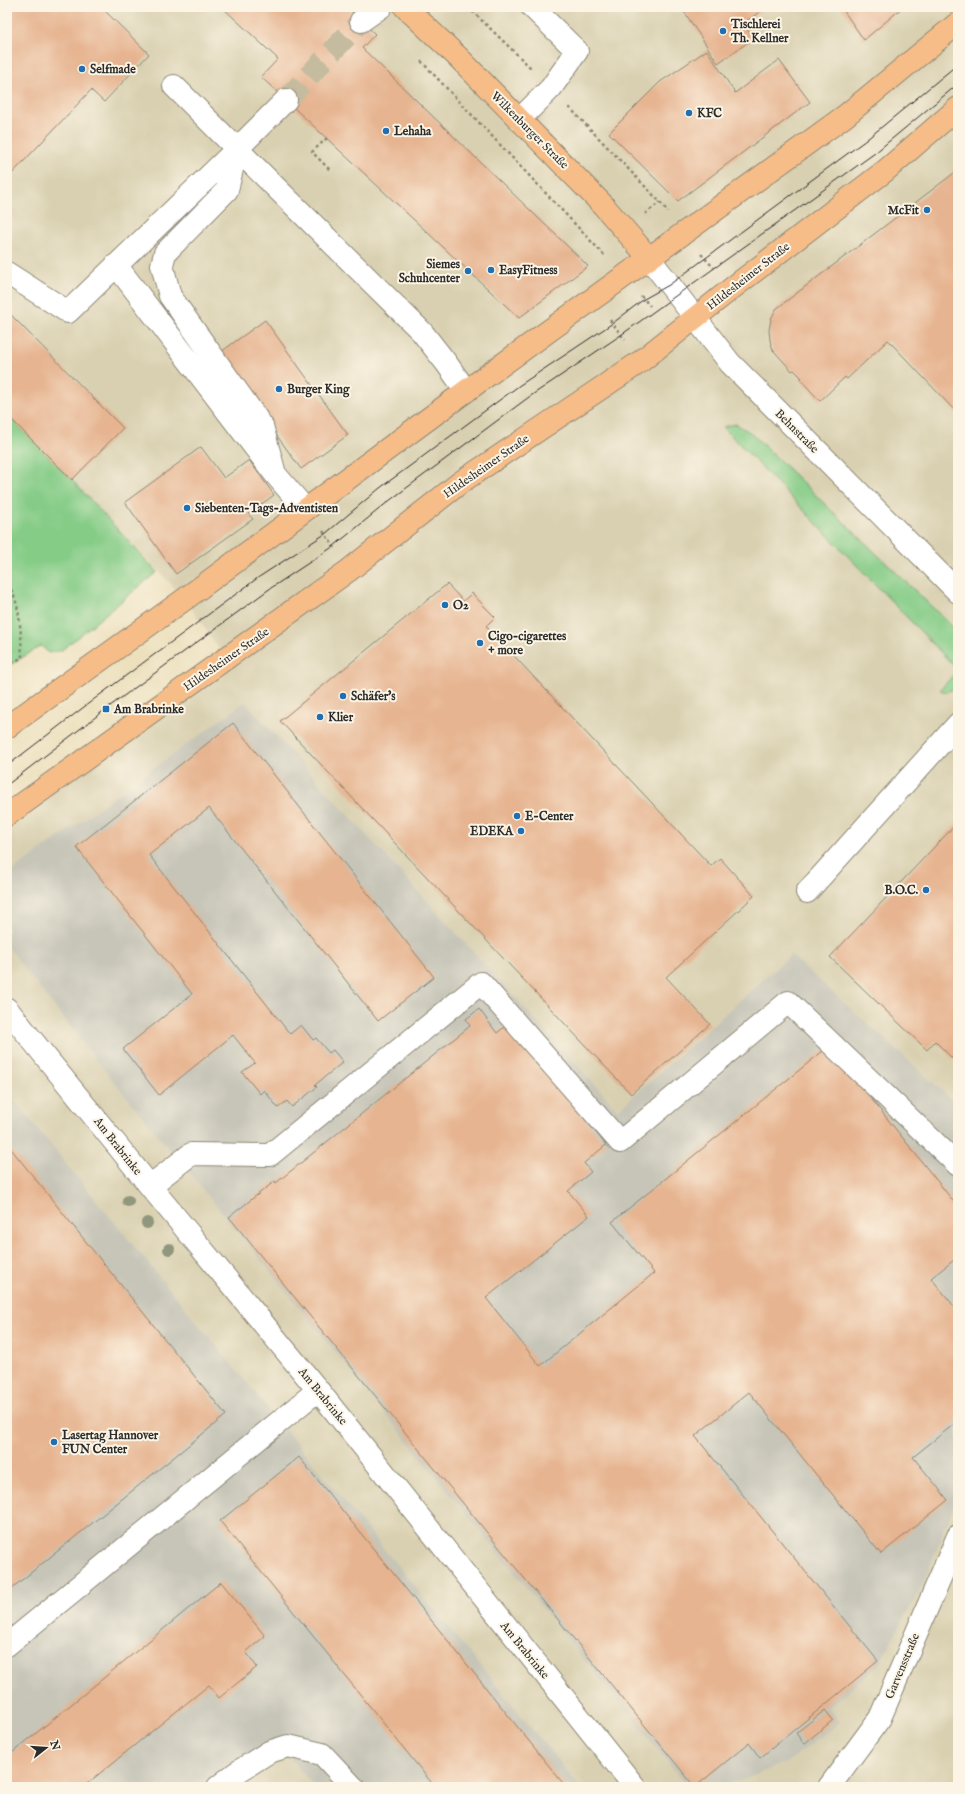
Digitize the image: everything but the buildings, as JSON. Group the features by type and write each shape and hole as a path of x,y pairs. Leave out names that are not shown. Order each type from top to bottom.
{"main road":[{"name":"Wilkenburger Straße","path":"405,7 458,58 603,205 649,258"},
{"path":"7,728 185,599 466,391 845,116 958,23"},
{"name":"Hildesheimer Straße","path":"7,815 348,571 461,482 640,362 731,289 885,171 958,108"}],"street":[{"path":"361,21 381,7"},
{"path":"519,120 551,88 577,51 532,7"},
{"path":"174,86 422,332 466,391"},
{"path":"7,273 68,312 286,100"},
{"path":"237,149 227,190 165,253 162,265 170,296 262,426 275,474"},
{"name":"Behnstraße","path":"649,258 730,363 958,592"},
{"path":"116,265 275,474 305,510"},
{"path":"807,892 958,724"},
{"path":"150,1186 191,1154 270,1155 481,983 620,1142 788,1002 958,1165"},
{"name":"Am Brabrinke","path":"7,1010 318,1390 635,1787"},
{"path":"7,1645 318,1390"},
{"name":"Garvensstraße","path":"829,1787 880,1718 958,1536"},
{"path":"218,1787 236,1773 269,1752 288,1746 322,1754 352,1787"}],"path":[{"path":"468,7 551,88 660,202 731,289"},
{"path":"417,58 506,149 624,277"},
{"path":"327,138 312,152 330,170"},
{"path":"595,298 640,362"},
{"path":"322,530 337,551"},
{"path":"7,585 12,589 20,619 22,658 7,664"}],"shaded area":[{"path":"7,7 958,7 958,1787 7,1787 7,819 230,665 185,599 72,480 7,415"},
{"path":"245,702 618,1110 791,955 958,1105 958,1496 922,1586 878,1666 828,1707 840,1722 793,1758 782,1764 743,1780 715,1787 688,1787 229,1221 105,1071 7,946 7,875"},
{"path":"7,1092 580,1787 314,1787 286,1753 242,1787 7,1787"}],"green space":[{"path":"7,415 72,480 157,572 62,650 49,653 41,646 7,667"},
{"path":"736,424 751,433 958,632 958,670 723,427"},
{"path":"958,670 957,688 946,692 940,690"}],"tunnel":[{"path":"286,100 361,21"}],"tram line":[{"path":"7,766 259,577 325,534 380,488 520,385 613,323 644,299 669,285 866,140 958,64"},
{"path":"7,785 106,709 268,590 334,546 389,501 529,397 621,335 875,153 958,84"}],"place":[{"name":"Tischlerei Th. Kellner","path":"723,31"},
{"name":"Selfmade","path":"82,69"},
{"name":"KFC","path":"689,113"},
{"name":"Lehaha","path":"386,131"},
{"name":"McFit","path":"927,210"},
{"name":"EasyFitness","path":"491,270"},
{"name":"Siemes Schuhcenter","path":"468,271"},
{"name":"Burger King","path":"279,389"},
{"name":"Siebenten-Tags-Adventisten","path":"187,508"},
{"name":"O2","path":"445,605"},
{"name":"Cigo-cigarettes + more","path":"480,643"},
{"name":"Schäfer's","path":"343,696"},
{"name":"Am Brabrinke","path":"106,709"},
{"name":"Klier","path":"320,717"},
{"name":"E-Center","path":"517,816"},
{"name":"EDEKA","path":"521,831"},
{"name":"B.O.C.","path":"926,890"},
{"name":"Lasertag Hannover FUN Center","path":"54,1442"}]}
